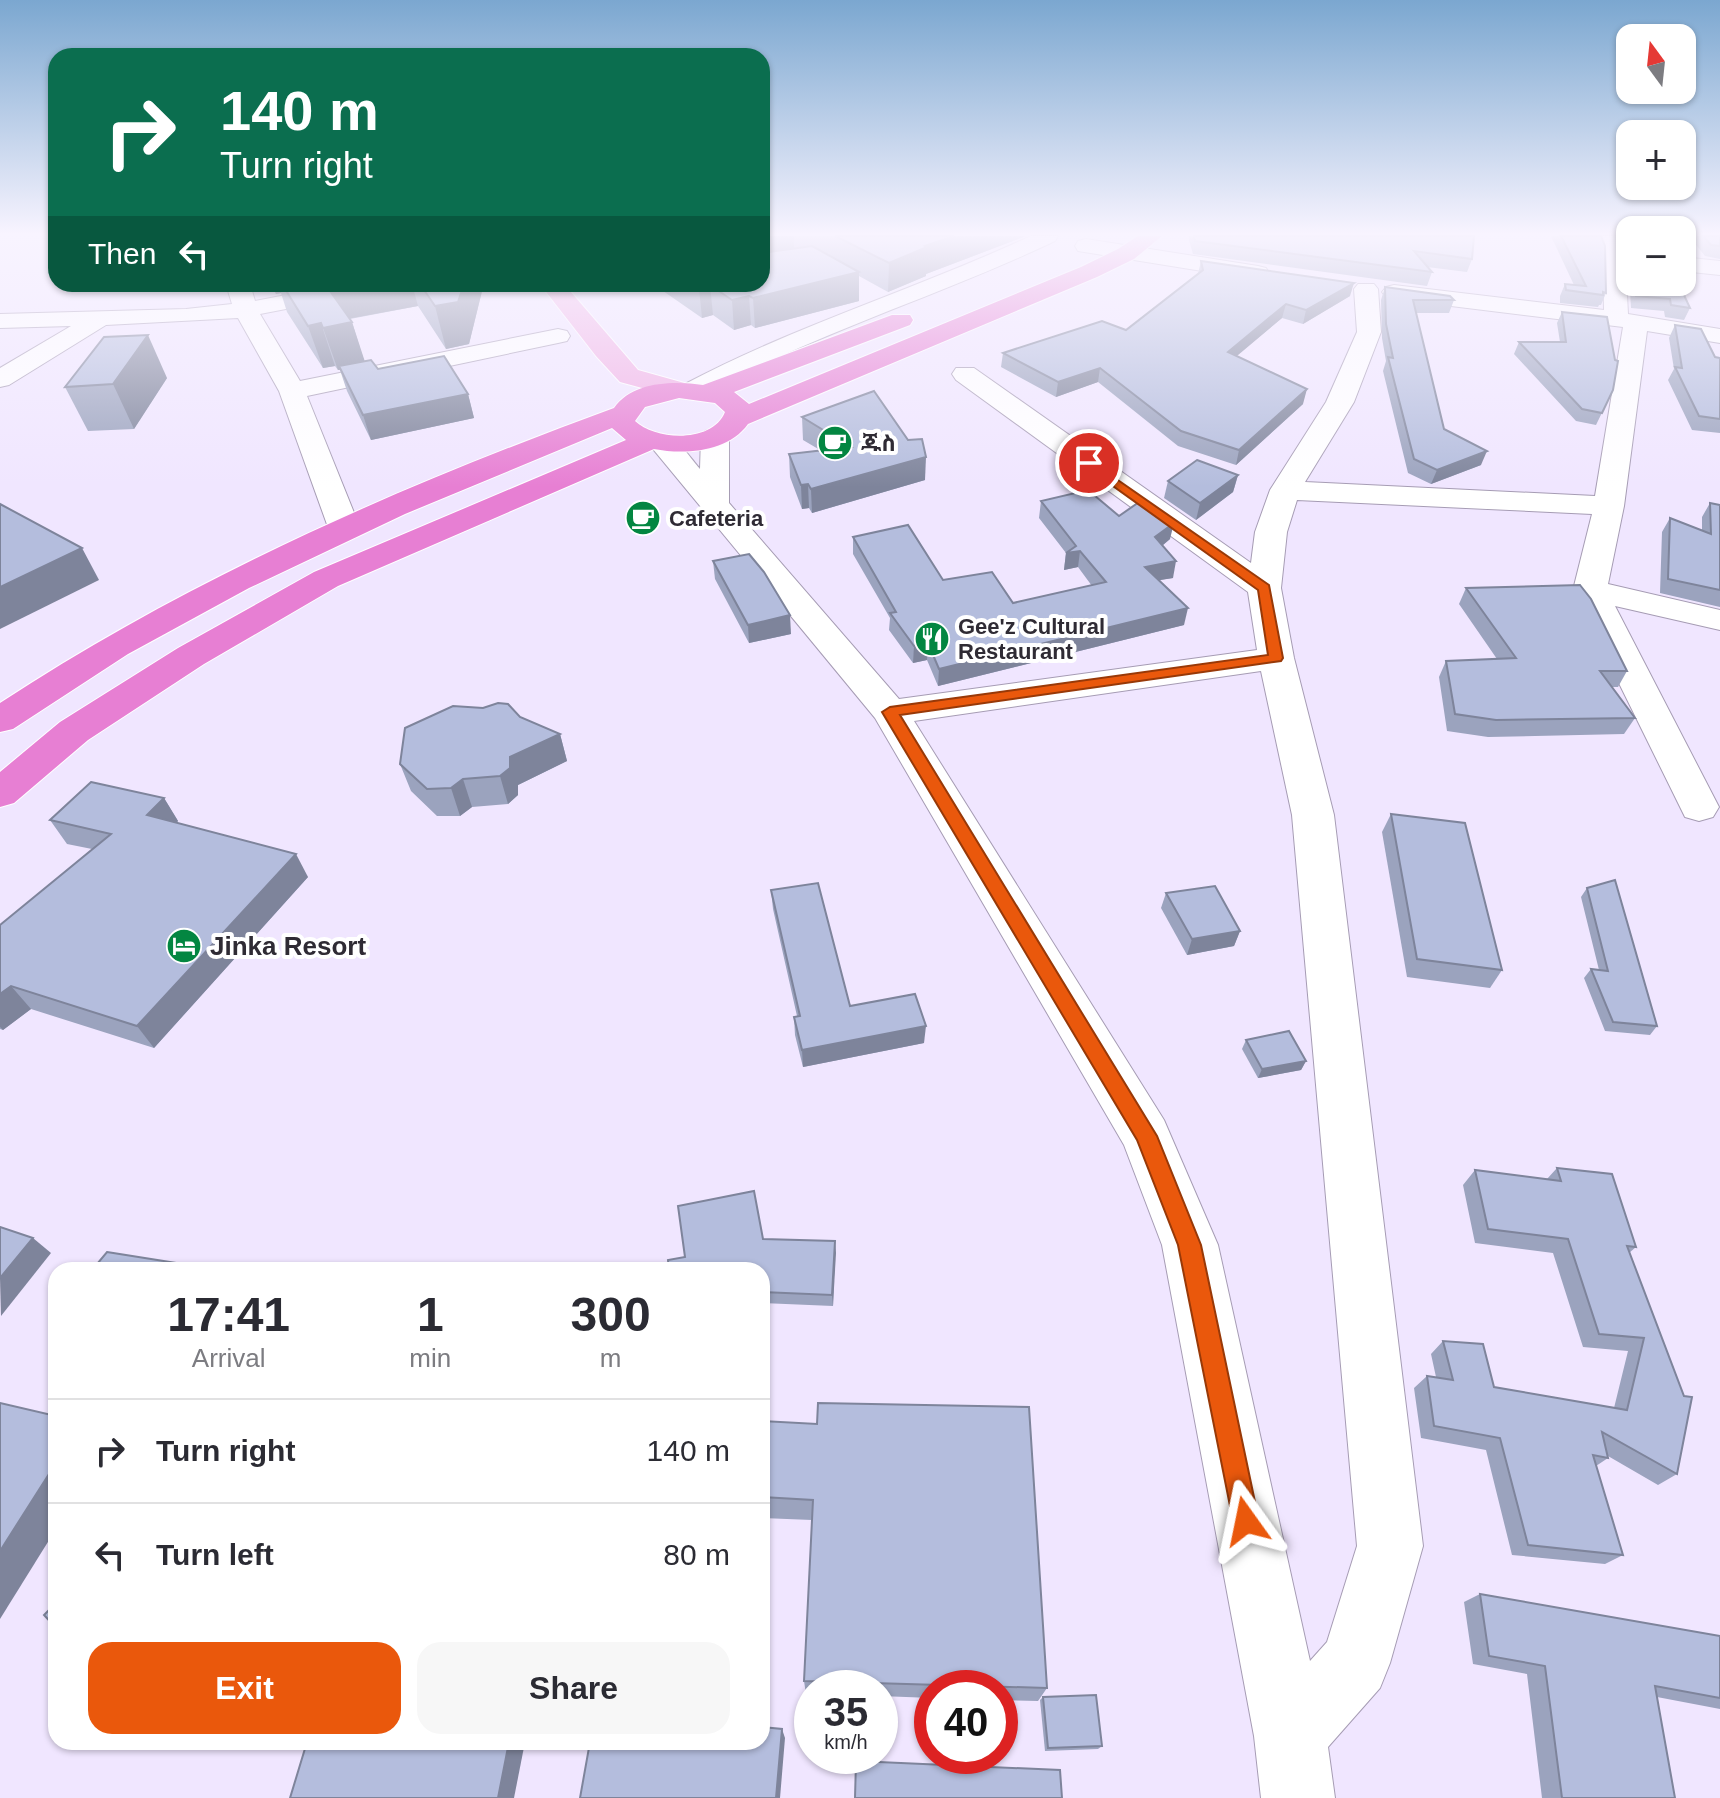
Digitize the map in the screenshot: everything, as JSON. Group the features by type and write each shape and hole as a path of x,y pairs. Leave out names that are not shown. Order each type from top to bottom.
{"highway":[{"path":"0,720 51,685 194,604 345,530 630,407 694,390 894,320"},
{"path":"0,793 74,731 191,656 326,579 656,442 699,441 715,437 739,418 975,320"},
{"path":"694,390 733,402 739,410 739,418"},
{"path":"630,407 621,422 626,430 656,442"}],"main road":[{"path":"546,320 575,359"},
{"path":"580,320 629,376 694,390"},
{"path":"597,378 630,407"}],"street":[{"path":"0,321 99,320"},
{"path":"0,379 99,320"},
{"path":"252,320 292,391 345,530"},
{"path":"694,390 744,361 843,320"},
{"path":"1290,1736 1355,1663 1390,1546 1313,815 1276,658 1264,588 1271,532 1285,490 1340,402 1369,332 1368,320"},
{"path":"1699,807 1590,590 1609,506 1626,320 1720,336"},
{"path":"292,391 558,336"},
{"path":"965,374 1264,588"},
{"path":"714,507 715,437"},
{"path":"656,442 890,712 1146,1136 1190,1245 1290,1736 1298,1798"},
{"path":"1285,490 1609,506"},
{"path":"1590,590 1720,620"},
{"path":"890,712 1276,658"}],"building":[{"path":"304,320 352,322 323,328 321,323 308,326"},
{"path":"1139,320 1267,320 1228,352 1307,389 1239,450 1181,431 1100,368 1058,382 1003,353 1102,321 1126,330"},
{"path":"1386,320 1418,320 1444,429 1487,451 1437,470 1414,459 1388,357 1393,358"},
{"path":"1563,320 1608,320 1615,360 1618,361 1613,390 1602,413 1582,409 1519,342 1566,342"},
{"path":"1675,325 1701,329 1715,357 1720,358 1720,419 1699,416 1675,367 1682,368"},
{"path":"148,335 113,384 65,387 104,337"},
{"path":"444,356 468,394 363,415 339,366 371,360 378,369"},
{"path":"874,391 908,440 922,439 926,457 811,489 808,484 801,485 789,454 851,447 802,417"},
{"path":"1197,460 1238,475 1200,503 1168,481"},
{"path":"1088,490 1119,516 1142,500 1174,523 1155,537 1176,561 1145,567 1188,608 939,669 928,643 914,646 890,613 896,612 853,537 908,525 943,580 992,572 1013,603 1106,582 1080,551 1066,553 1076,546 1041,501"},
{"path":"1710,503 1720,505 1720,590 1668,579 1670,518 1711,534"},
{"path":"0,504 82,548 0,587"},
{"path":"749,554 764,572 790,615 748,625 713,561"},
{"path":"1580,585 1591,599 1627,671 1600,671 1635,718 1496,720 1455,714 1446,661 1516,658 1466,588"},
{"path":"498,703 508,704 520,717 560,734 510,757 510,768 500,776 463,779 451,788 427,789 400,764 405,728 453,706 483,708"},
{"path":"91,782 164,798 147,815 296,854 137,1026 11,986 0,994 0,925 111,834 50,820"},
{"path":"1391,814 1465,823 1502,970 1417,959"},
{"path":"1615,880 1657,1026 1613,1022 1591,969 1608,971 1587,888"},
{"path":"818,883 850,1006 915,994 926,1026 802,1050 794,1017 800,1016 771,890"},
{"path":"1215,886 1240,931 1192,939 1166,893"},
{"path":"1289,1031 1306,1061 1262,1069 1246,1040"},
{"path":"1557,1168 1612,1174 1636,1247 1627,1246 1684,1396 1692,1397 1677,1474 1602,1432 1608,1458 1593,1455 1623,1555 1528,1545 1500,1438 1434,1426 1427,1376 1453,1380 1443,1341 1483,1344 1494,1387 1627,1410 1644,1338 1599,1334 1568,1239 1488,1229 1475,1170 1561,1181"},
{"path":"754,1191 763,1239 835,1241 832,1295 770,1292 770,1262 668,1262 685,1257 678,1206"},
{"path":"0,1227 33,1238 0,1278"},
{"path":"107,1252 170,1262 99,1262"},
{"path":"0,1403 48,1414 48,1476 0,1551"},
{"path":"818,1403 1029,1407 1047,1688 1018,1687 1018,1670 914,1670 914,1684 898,1684 898,1670 805,1670 813,1500 770,1497 770,1421 817,1424"},
{"path":"1480,1594 1720,1636 1720,1698 1655,1686 1675,1798 1562,1798 1545,1666 1489,1656"},
{"path":"1096,1695 1102,1746 1048,1748 1043,1697"},
{"path":"770,1728 782,1729 776,1798 580,1798 589,1750 770,1750"},
{"path":"305,1750 507,1750 498,1798 290,1798"},
{"path":"898,1763 914,1764 914,1774 1018,1774 1018,1768 1060,1770 1062,1798 855,1798 856,1774 898,1774"}],"place":[{"name":"ጁስ","path":"835,443"},
{"name":"Cafeteria","path":"643,518"},
{"name":"Gee'z Cultural Restaurant","path":"932,639"},
{"name":"Jinka Resort","path":"184,946"}],"route":[{"path":"1089,463 1264,588 1276,658 890,712 1146,1136 1190,1245 1246,1521"}]}
